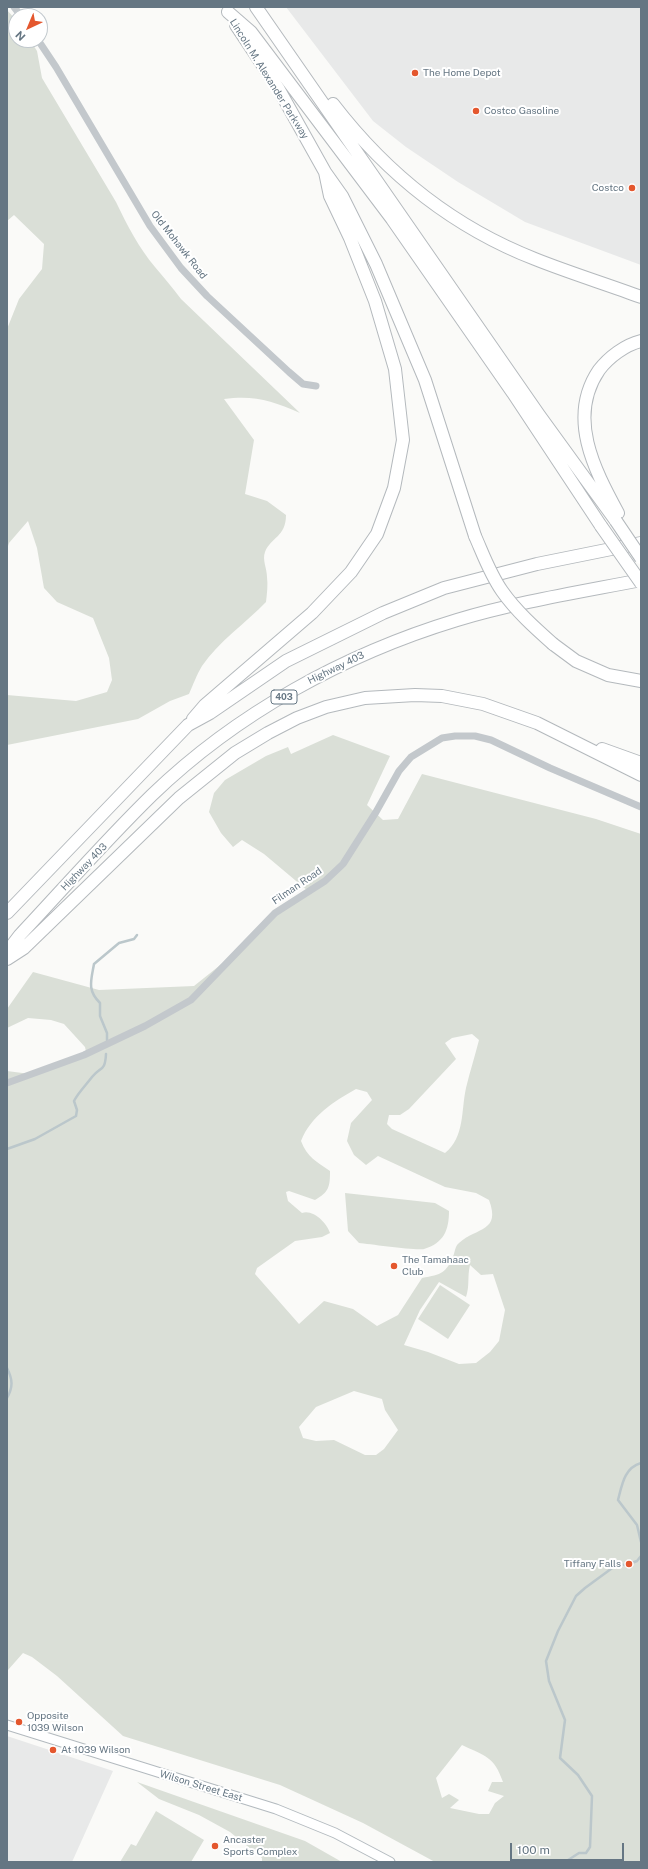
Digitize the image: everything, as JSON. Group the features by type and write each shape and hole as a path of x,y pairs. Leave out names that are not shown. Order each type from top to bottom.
{"highway":[{"path":"256,7 344,119 375,154 424,198 452,217 534,259 641,297"},
{"path":"256,7 539,415 641,549"},
{"path":"226,9 251,32 392,219 513,393 601,526 641,583"},
{"name":"Lincoln M. Alexander Parkway","path":"226,9 278,88 325,172"},
{"path":"325,172 342,196 376,264 425,380 475,536 490,571 501,591 531,624 553,644 576,661 608,675 641,681"},
{"path":"7,912 188,725 205,705 312,613 351,572 377,534 394,488 403,440 395,369 375,301 350,238 330,196 325,172"},
{"path":"641,341 621,349 604,364 593,380 584,404 585,436 593,464 618,519 641,558"},
{"path":"623,547 641,538"},
{"path":"188,725 210,713 286,661 390,611 444,588 537,564 641,543"},
{"name":"Highway 403","path":"7,952 20,935 153,795 204,751 250,717 307,682 384,645 458,620 550,598 641,580"},
{"path":"7,959 24,948 179,798 235,753 297,718 326,707 365,698 442,696 483,704 537,723 641,775"},
{"path":"563,736 641,763"}],"main road":[{"name":"Wilson Street East","path":"7,1725 276,1810 335,1833 390,1862"}],"street":[{"name":"Old Mohawk Road","path":"43,48 150,226 181,268 207,296 289,372 303,384 316,386"},
{"name":"Filman Road","path":"7,1083 84,1055 145,1026 191,1000 275,913 325,881 343,864 376,812 399,771 411,757 442,738 455,736 475,736 491,740 550,768 641,807"}],"shaded area":[{"path":"286,7 641,7 641,265 525,222 458,182 406,147 373,121"},
{"path":"7,10 8,48 35,48 42,78 149,260 181,299 300,413 281,405 263,400 245,398 224,399 254,440 245,494 267,501 286,515 284,528 268,547 264,555 267,574 266,602 216,648 200,669 189,694 170,701 138,719 7,745 7,695 76,701 107,692 112,680 109,658 93,618 57,602 44,588 37,548 28,521 9,543 7,549 7,329 19,299 42,269 44,244 14,215 7,221"},
{"path":"333,735 390,756 367,805 383,820 398,819 422,774 596,819 641,834 641,1862 435,1862 363,1823 280,1785 123,1736 57,1676 32,1657 23,1653 8,1670 7,1679 7,1071 30,1074 87,1056 85,1047 64,1024 51,1020 28,1018 7,1028 7,1009 33,972 99,990 194,986 244,946 275,910 308,891 264,854 242,840 233,847 221,833 209,812 214,793 225,780 266,756 288,747 291,754","holes":["472,1034 479,1040 464,1096 459,1131 451,1147 445,1153 392,1129 387,1124 389,1115 400,1115 409,1109 456,1059 445,1043 452,1038","356,1089 367,1092 372,1100 351,1123 347,1141 354,1155 366,1165 378,1156 445,1187 476,1193 489,1200 492,1210 492,1218 490,1223 485,1228 458,1244 446,1269 439,1274 422,1278 398,1315 377,1326 353,1309 324,1301 299,1324 255,1274 257,1268 295,1241 322,1237 330,1233 323,1221 311,1213 302,1213 288,1201 286,1192 289,1191 315,1200 326,1192 330,1181 330,1171 309,1155 303,1147 301,1141 305,1132 317,1117 324,1110","470,1265 481,1275 493,1274 505,1310 499,1341 490,1352 476,1363 459,1364 428,1352 404,1345 420,1310 439,1282 466,1297","354,1391 382,1399 385,1410 398,1430 384,1449 376,1455 365,1455 334,1440 316,1441 303,1438 299,1427 316,1407","462,1745 488,1758 500,1773 503,1782 492,1782 488,1791 504,1796 495,1803 489,1814 479,1814 450,1808 459,1800 449,1794 442,1798 436,1778"]},
{"path":"345,1193 435,1203 449,1211 446,1230 441,1239 424,1249 359,1243 348,1231"},
{"path":"440,1285 470,1305 448,1339 418,1319"},
{"path":"7,1736 113,1771 72,1862 7,1862"},
{"path":"137,1782 305,1841 342,1862 262,1862 262,1858 230,1832 199,1815 159,1799"},
{"path":"156,1811 204,1840 191,1862 120,1862 131,1844 136,1846"}],"waterway":[{"path":"107,1040 107,1033 100,1016 100,1003 93,994 91,985 94,964 119,943 134,939 137,935"},
{"path":"7,1149 35,1139 76,1116 77,1110 74,1101 92,1077 104,1066 106,1054"},
{"path":"7,1368 12,1383 7,1398"},
{"path":"641,1463 635,1465 627,1473 618,1500 637,1525 641,1542"},
{"path":"565,1862 579,1853 586,1853 590,1847 592,1796 578,1775 560,1758 565,1720 549,1681 546,1661 558,1631 576,1596 615,1566 637,1561 641,1556"}],"place":[{"name":"The Home Depot","path":"415,73"},
{"name":"Costco Gasoline","path":"476,111"},
{"name":"Costco","path":"632,188"},
{"name":"The Tamahaac Club","path":"394,1266"},
{"name":"Tiffany Falls","path":"629,1564"},
{"name":"Opposite 1039 Wilson","path":"19,1722"},
{"name":"At 1039 Wilson","path":"53,1750"},
{"name":"Ancaster Sports Complex","path":"215,1846"}]}
